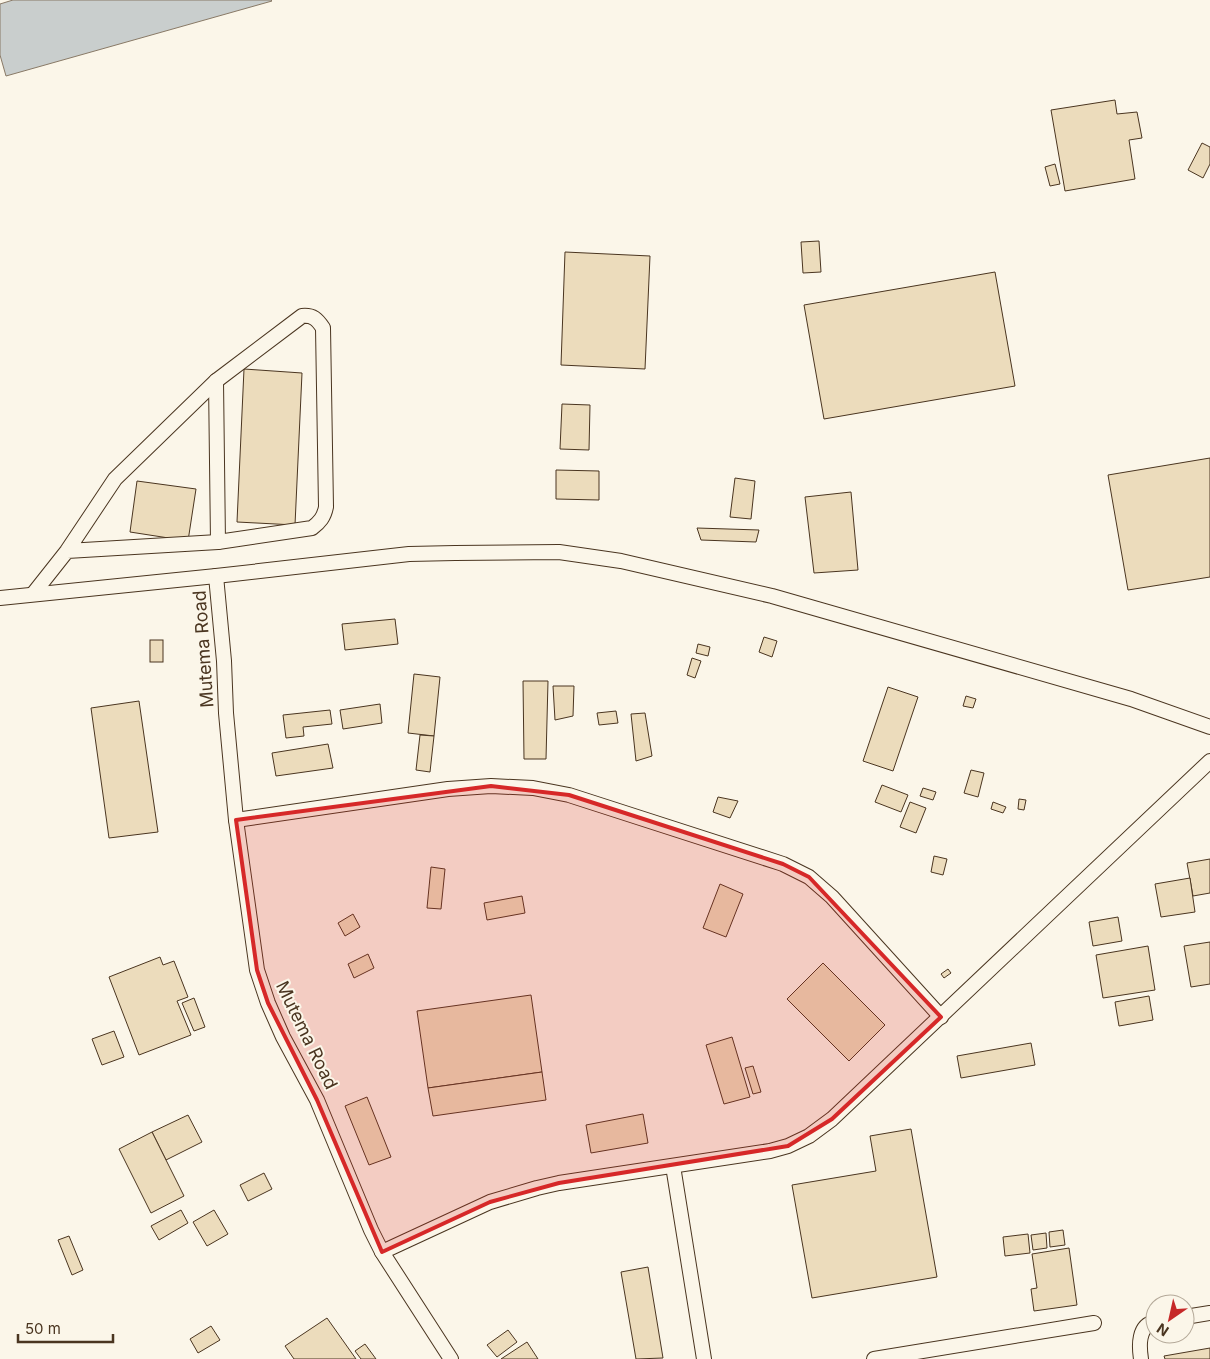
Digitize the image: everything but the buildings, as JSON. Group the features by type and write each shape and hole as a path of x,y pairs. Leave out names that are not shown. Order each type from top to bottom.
{"street":[{"path":"33,594 67,551 115,479 216,381 302,316 310,316 319,321 323,328 326,507 324,516 319,522 312,528 218,542 67,551"},
{"path":"216,381 218,542"},
{"path":"0,598 409,554 559,552 621,561 772,596 1131,699 1210,727"},
{"name":"Mutema Road","path":"216,576 236,820 257,970 268,1003 283,1037 318,1100 371,1230 382,1252 451,1359"},
{"path":"382,1252 490,1202 515,1194 559,1183 770,1151 788,1146 809,1136 832,1119 1210,761"},
{"path":"236,820 457,788 491,786 533,788 569,795 783,864 808,878 832,898 941,1017"},
{"path":"673,1166 704,1359"},
{"path":"1195,1316 1210,1313"},
{"path":"874,1359 1094,1323"},
{"path":"1141,1359 1139,1346 1145,1328"}],"highlighted area":[{"path":"491,786 569,795 783,864 809,877 941,1017 832,1119 788,1146 559,1183 490,1202 382,1252 317,1100 268,1003 257,970 236,820"}],"shaded area":[{"path":"13,0 272,1 6,76 0,55 0,4"}]}
